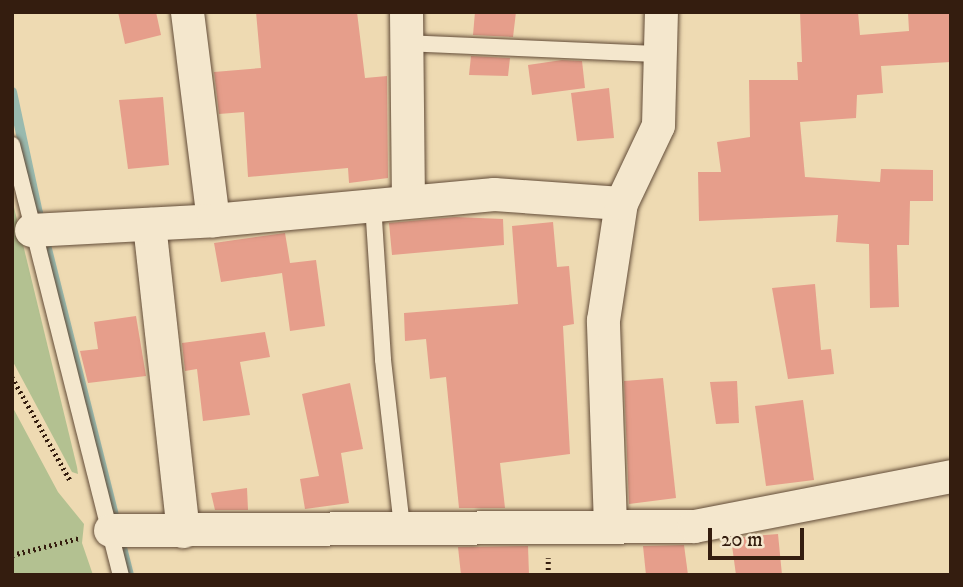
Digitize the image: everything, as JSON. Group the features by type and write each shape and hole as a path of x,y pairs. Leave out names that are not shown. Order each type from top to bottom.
{"street":[{"path":"187,12 213,220"},
{"path":"610,525 603,320 621,204 658,125 661,12"},
{"path":"406,27 408,201"},
{"path":"31,230 213,220 494,194 621,204"},
{"path":"149,224 183,531"},
{"path":"99,533 402,526 694,526 951,476"}],"lane":[{"path":"406,27 660,54"},
{"path":"12,145 99,533 121,575"},
{"path":"373,204 383,360 402,526"}],"path":[{"path":"12,377 71,483"},
{"path":"12,555 99,533"}],"green space":[{"path":"12,199 78,474 72,472 12,360"},
{"path":"12,406 58,492 84,524 82,543 93,575 12,575"}],"building":[{"path":"118,12 156,12 161,35 125,44"},
{"path":"256,12 357,12 365,78 387,76 388,178 349,183 348,168 248,177 244,112 219,114 214,72 261,68"},
{"path":"475,12 516,12 513,37 473,35"},
{"path":"800,12 858,12 860,35 909,31 908,12 951,12 951,62 881,66 883,93 857,95 856,118 800,122 805,177 880,182 881,169 933,170 933,201 910,201 909,245 897,245 899,307 870,308 869,244 836,242 838,215 699,221 698,172 721,172 717,142 750,137 749,80 798,80 797,62 802,62"},
{"path":"471,56 510,58 508,76 469,75"},
{"path":"562,60 582,61 585,88 532,95 528,65"},
{"path":"609,88 614,138 577,141 571,93"},
{"path":"163,97 169,165 128,169 119,100"},
{"path":"455,217 503,219 504,245 392,255 389,223"},
{"path":"553,222 557,267 569,266 574,324 563,326 570,454 500,463 505,508 459,508 446,377 430,379 426,339 405,341 404,313 518,304 512,226"},
{"path":"285,233 290,263 316,260 325,326 290,331 282,273 221,282 214,243"},
{"path":"815,284 821,350 831,349 834,374 788,379 772,288"},
{"path":"136,316 146,376 88,383 80,351 98,349 94,322"},
{"path":"265,332 270,357 240,362 250,415 203,421 197,369 185,371 182,343"},
{"path":"663,378 676,498 629,504 624,381"},
{"path":"737,381 739,423 716,424 710,382"},
{"path":"350,383 363,449 341,453 349,503 305,509 300,479 319,476 302,394"},
{"path":"803,400 814,480 766,486 755,406"},
{"path":"247,488 248,510 215,510 211,493"},
{"path":"778,534 782,575 736,575 731,538"},
{"path":"684,545 688,575 646,575 643,546"},
{"path":"528,546 529,575 461,575 458,547"}],"waterway":[{"path":"12,92 38,213 129,575"}]}
